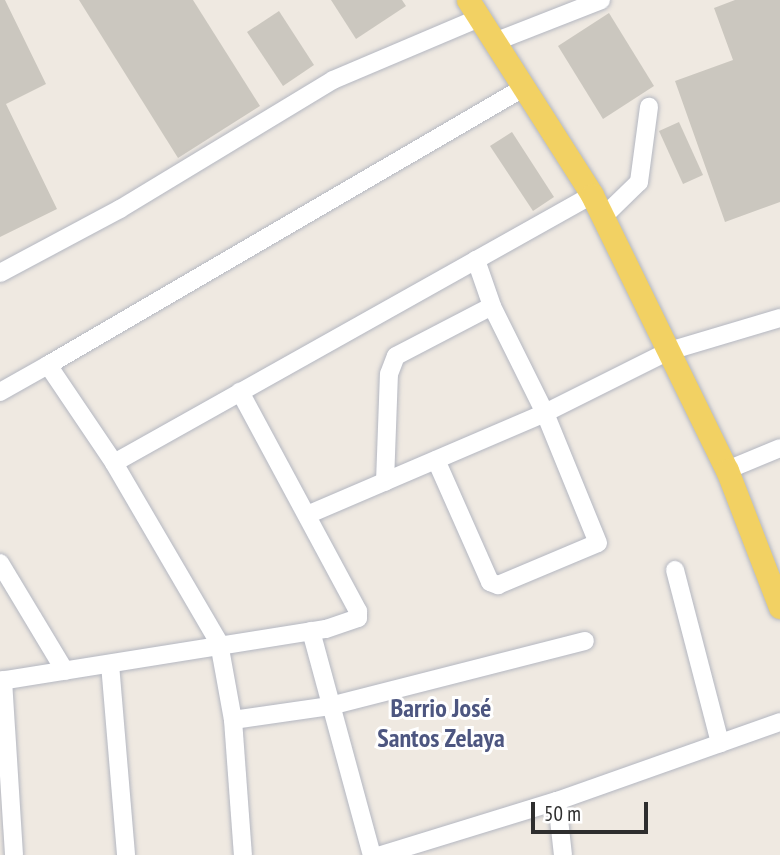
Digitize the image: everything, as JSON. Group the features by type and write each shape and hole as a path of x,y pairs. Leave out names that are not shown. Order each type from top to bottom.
{"main road":[{"path":"473,9 592,195 727,470 780,607"}],"street":[{"path":"494,42 601,0"},
{"path":"0,273 120,209 332,80 473,9"},
{"path":"0,393 523,88"},
{"path":"603,217 639,182 649,107"},
{"path":"114,463 592,195"},
{"path":"436,460 491,582 498,585 598,543 545,413 492,306 476,260"},
{"path":"385,482 389,374 396,356 492,306"},
{"path":"307,515 545,413 668,351 780,318"},
{"path":"48,365 114,463 219,643 233,720 243,855"},
{"path":"14,855 2,681 219,643 311,631 360,615 240,392"},
{"path":"727,470 780,448"},
{"path":"0,563 65,671"},
{"path":"676,570 720,743"},
{"path":"311,631 372,855"},
{"path":"233,720 330,706 585,642"},
{"path":"110,664 126,855"},
{"path":"381,855 557,801 780,722"},
{"path":"557,801 563,855"}],"building":[{"path":"0,0 5,0 46,84 6,104 57,209 0,237"},
{"path":"79,0 193,0 260,106 178,158"},
{"path":"331,0 402,0 406,6 356,39"},
{"path":"735,0 780,0 780,202 725,222 675,81 733,60 714,8"},
{"path":"279,11 314,65 283,86 247,32"},
{"path":"609,13 654,86 603,119 558,46"},
{"path":"679,122 703,175 683,184 659,131"},
{"path":"512,132 554,197 533,211 490,146"}],"district":[{"name":"Barrio José Santos Zelaya","path":"441,723"}]}
